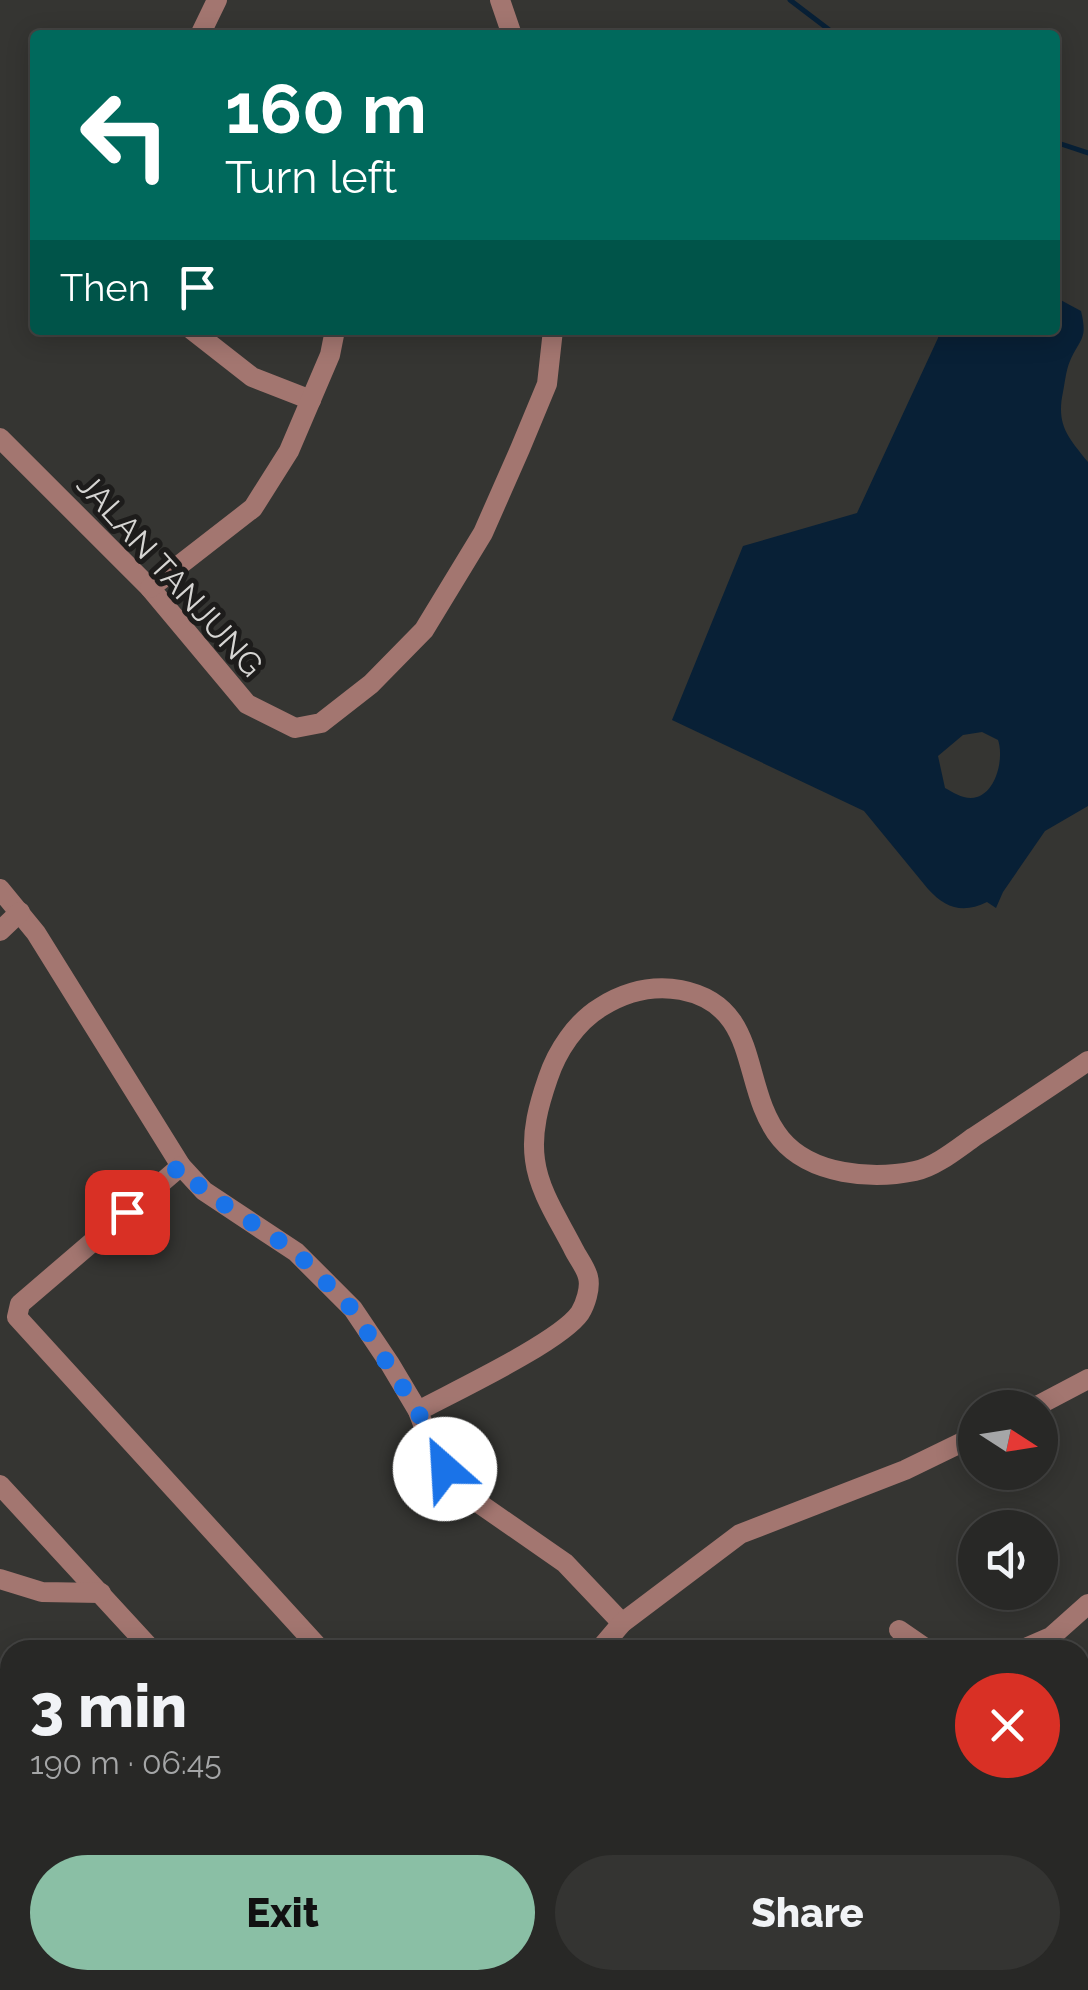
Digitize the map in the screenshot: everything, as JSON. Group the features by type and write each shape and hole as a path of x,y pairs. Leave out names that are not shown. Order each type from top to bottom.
{"street":[{"path":"202,30 217,0"},
{"path":"500,0 510,30"},
{"path":"198,335 252,377 310,400"},
{"path":"150,588 253,508 289,451 335,335"},
{"name":"JALAN TANJUNG","path":"0,438 150,588 247,704 295,728 321,723 371,684 424,630 483,533 546,389 551,335"},
{"path":"0,888 36,932 180,1166 204,1191 296,1252 353,1310 418,1411 432,1450 457,1488 565,1563 622,1623"},
{"path":"0,931 20,912"},
{"path":"418,1411 521,1356 580,1314 588,1278 542,1188 534,1135 539,1103 553,1064 571,1034 599,1008 658,986 715,1001 744,1043 767,1114 781,1139 806,1158 840,1172 878,1175 919,1170 1088,1062"},
{"path":"180,1166 20,1304 17,1317 311,1640"},
{"path":"1058,1397 1086,1385"},
{"path":"608,1640 622,1623 740,1534 904,1470 958,1444"},
{"path":"0,1486 143,1640"},
{"path":"0,1579 42,1592 101,1594"},
{"path":"1046,1640 1088,1604"},
{"path":"899,1630 914,1640"}],"water":[{"path":"1060,300 1081,311 1084,328 1068,368 1061,413 1069,438 1088,462 1088,806 1045,831 996,908 987,902 962,908 941,901 864,811 672,720 743,546 857,513 938,338 1060,335","holes":["982,732 998,740 1000,755 994,781 984,794 969,798 945,788 938,756 963,735"]}],"waterway":[{"path":"790,0 829,30"},
{"path":"1060,144 1088,153"}],"route":[{"path":"127,1212 180,1166 204,1191 296,1252 353,1310 418,1411 432,1450 445,1469"}]}
